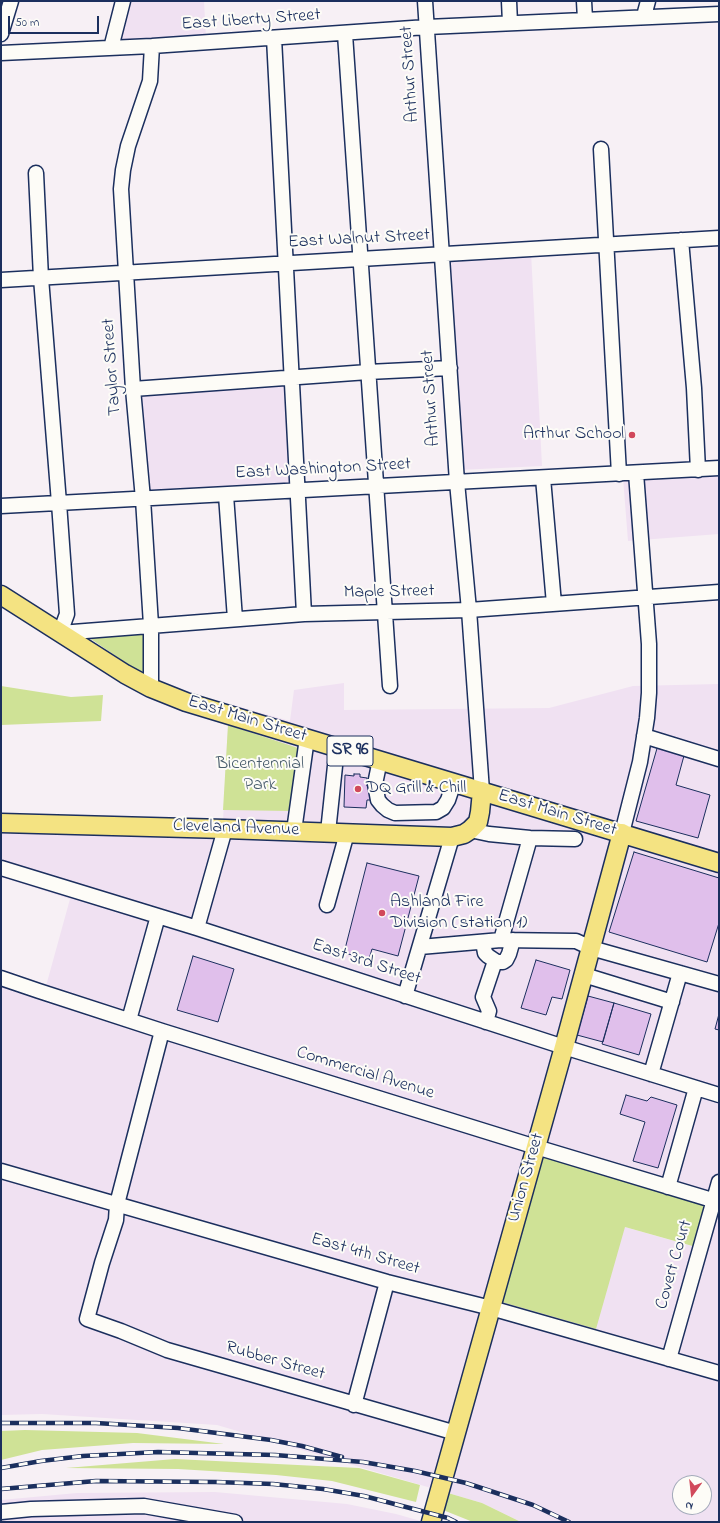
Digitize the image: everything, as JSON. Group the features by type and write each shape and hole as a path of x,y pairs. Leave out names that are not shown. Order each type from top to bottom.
{"main road":[{"name":"East Main Street","path":"1,595 105,662 152,688 200,707 454,782 719,863"},
{"path":"470,830 478,822 482,791"},
{"name":"Cleveland Avenue","path":"1,823 225,828 452,837 464,834 470,830"},
{"name":"Union Street","path":"431,1522 584,975 622,833"}],"street":[{"path":"1,34 11,1"},
{"path":"111,48 123,1"},
{"name":"Arthur Street","path":"425,1 457,482 470,610 482,791"},
{"path":"509,1 510,23"},
{"path":"584,1 586,19"},
{"path":"644,16 648,1"},
{"name":"East Liberty Street","path":"1,53 152,46 345,34 427,27 644,16 719,14"},
{"path":"345,34 390,686"},
{"path":"274,38 304,614"},
{"name":"Taylor Street","path":"152,46 150,81 147,93 131,133 123,170 121,189 133,389 143,499 151,625 152,688"},
{"path":"601,149 619,474"},
{"path":"36,173 41,278 67,614 60,633"},
{"name":"East Walnut Street","path":"1,280 719,238"},
{"path":"681,240 694,388 698,470"},
{"path":"133,389 291,377 450,368"},
{"name":"East Washington Street","path":"1,506 719,468"},
{"path":"622,833 638,769 644,736 649,686 649,644 636,473"},
{"path":"543,478 554,604"},
{"path":"226,494 235,619"},
{"name":"Maple Street","path":"60,633 304,614 470,610 719,592"},
{"path":"644,736 719,759"},
{"path":"294,831 307,738"},
{"path":"328,832 337,747"},
{"path":"380,760 375,784 378,800 388,810 395,813 436,812 443,808 448,800 454,782"},
{"path":"196,928 225,828"},
{"path":"470,830 489,834 530,838 575,839"},
{"path":"327,905 347,833"},
{"path":"405,996 452,837"},
{"path":"483,942 485,953 495,961 503,962 506,960 507,940 530,838"},
{"name":"East 3rd Street","path":"1,868 196,928 564,1047 719,1095"},
{"path":"129,1020 158,916"},
{"path":"420,947 507,940 576,941 591,948 719,984"},
{"path":"486,1022 489,1011 483,997 495,961"},
{"path":"651,1074 680,973"},
{"path":"584,975 672,1002"},
{"name":"Commercial Avenue","path":"1,978 129,1020 536,1147 716,1201"},
{"path":"117,1204 162,1030"},
{"path":"668,1187 696,1088"},
{"name":"East 4th Street","path":"1,1171 387,1282 491,1308 719,1373"},
{"name":"Covert Court","path":"669,1359 716,1201 719,1182"},
{"name":"Rubber Street","path":"117,1204 116,1220 86,1319 127,1333 167,1350 354,1405 456,1433"},
{"path":"354,1405 387,1282"},
{"path":"1,1512 31,1509 144,1506 235,1522"}],"shaded area":[{"path":"126,1 204,1 206,38 114,45"},
{"path":"531,252 542,466 459,470 448,257"},
{"path":"296,382 301,489 141,497 135,390"},
{"path":"719,460 719,534 628,541 622,465"},
{"path":"344,683 344,710 549,708 633,686 719,684 719,1522 521,1522 482,1503 217,1425 42,1414 1,1415 1,970 46,986 70,899 1,877 1,816 223,821 229,704 290,721 294,690","holes":["708,1201 695,1247 625,1227"]},
{"path":"215,1492 347,1504 396,1514 424,1522 1,1522 1,1500 77,1493"}],"green space":[{"path":"142,624 146,668 141,673 76,629"},
{"path":"1,686 71,697 103,695 101,721 1,725"},
{"name":"Bicentennial Park","path":"228,725 298,748 291,811 223,810"},
{"path":"543,1151 709,1201 696,1247 625,1227 596,1329 498,1301"},
{"path":"25,1430 137,1433 224,1444 133,1443 42,1450 1,1460 1,1431"},
{"path":"175,1459 359,1468 420,1485 416,1502 332,1481 276,1475 178,1469 66,1468"},
{"path":"448,1493 482,1503 521,1522 473,1522 443,1510"}],"building":[{"path":"658,745 685,752 676,785 710,795 698,838 636,821"},
{"name":"DQ Grill & Chill","path":"354,774 360,774 360,777 367,778 367,786 371,786 371,800 367,800 366,808 344,807 345,775 354,776"},
{"path":"634,852 719,878 719,923 707,962 609,932"},
{"name":"Ashland Fire Division (station 1)","path":"367,863 419,876 398,956 372,949 369,959 344,953"},
{"path":"193,956 234,969 218,1022 177,1010"},
{"path":"536,960 570,970 562,999 552,997 546,1015 521,1008"},
{"path":"588,996 614,1003 603,1042 577,1035"},
{"path":"614,1003 651,1014 639,1055 602,1044"},
{"path":"719,1014 719,1030 715,1029"},
{"path":"626,1095 647,1101 651,1097 677,1105 658,1168 633,1161 645,1122 620,1114"}],"railway":[{"path":"1,1423 96,1423 178,1428 271,1440 302,1446 342,1457"},
{"path":"1,1468 83,1456 158,1452 275,1455 363,1462 415,1471 466,1483 533,1505 569,1522"},
{"path":"1,1489 96,1481 273,1484 323,1489 364,1496 448,1518 456,1522"}],"place":[{"name":"Arthur School","path":"632,435"},
{"name":"DQ Grill & Chill","path":"358,789"},
{"name":"Ashland Fire Division (station 1)","path":"382,913"}]}
